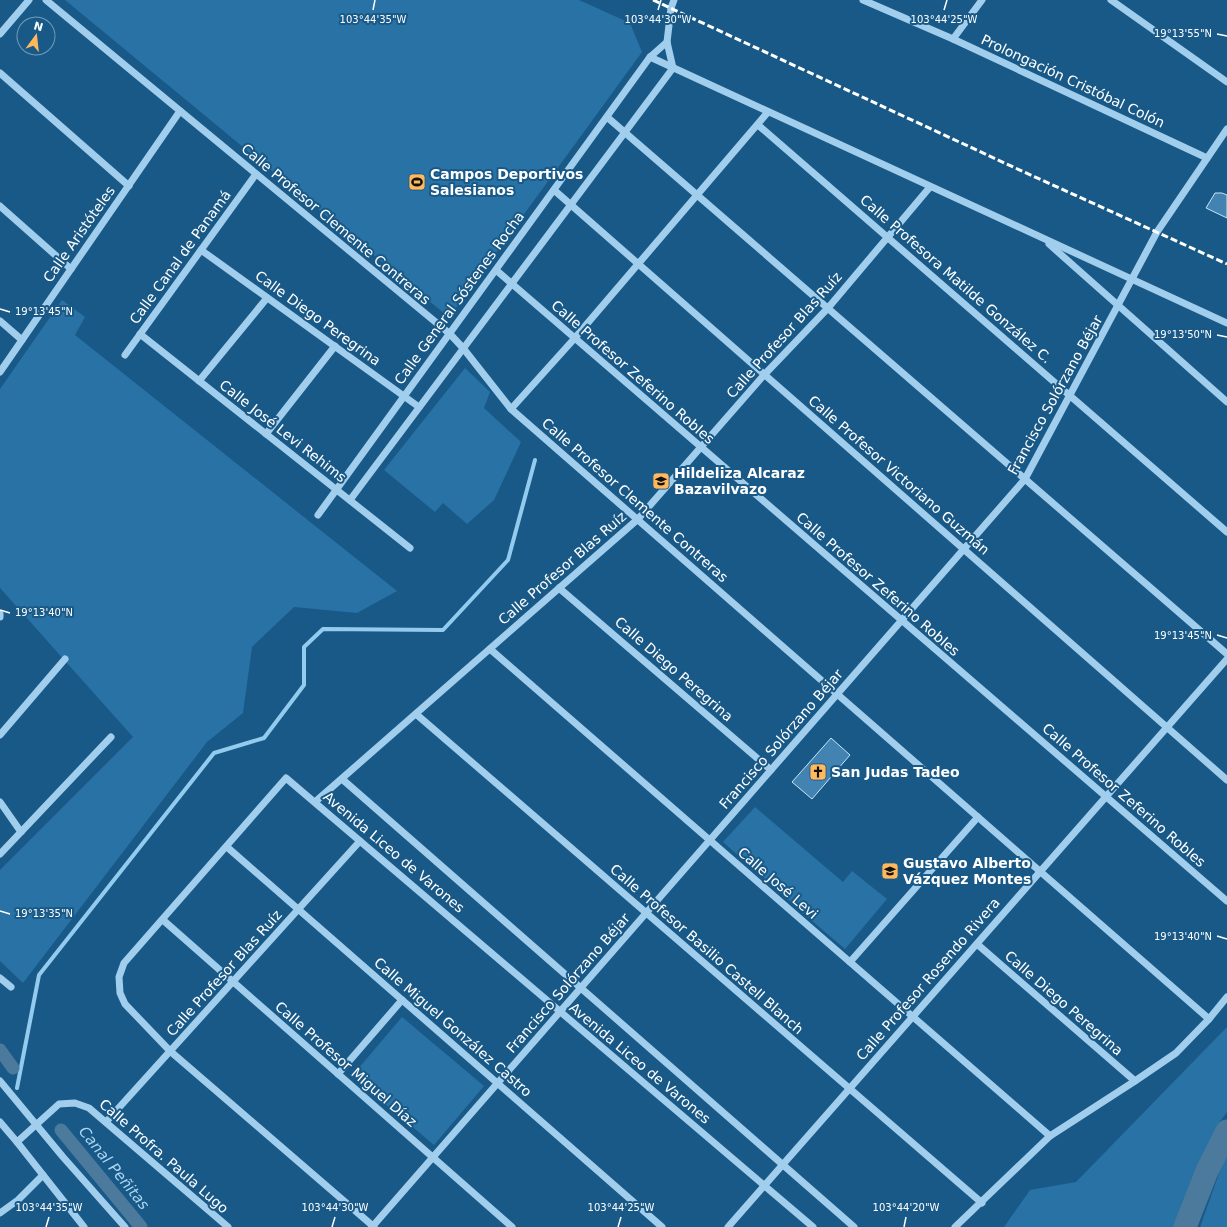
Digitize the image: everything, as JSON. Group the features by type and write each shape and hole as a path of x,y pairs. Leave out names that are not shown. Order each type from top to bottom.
{"street":[{"path":"0,34 29,0"},
{"name":"Calle Profesor Clemente Contreras","path":"46,0 450,334 464,348 511,409 1209,1019"},
{"path":"350,500 673,68 667,42 671,8 674,0"},
{"name":"Prolongación Cristóbal Colón","path":"863,0 953,40 1207,158"},
{"path":"953,40 982,0"},
{"path":"1111,0 1227,82"},
{"name":"Calle General Sóstenes Rocha","path":"318,515 650,58 667,42"},
{"path":"650,58 1227,323"},
{"path":"0,74 129,186"},
{"name":"Calle Aristóteles","path":"0,372 180,111"},
{"path":"511,409 698,196 768,112"},
{"path":"607,117 1227,654"},
{"name":"Calle Profesora Matilde González C.","path":"758,125 1227,532"},
{"name":"Francisco Solórzano Béjar","path":"373,1227 1025,479 1119,306 1157,232 1227,129"},
{"name":"Calle Canal de Panamá","path":"125,355 256,174"},
{"name":"Calle Profesor Blas Ruíz","path":"315,802 638,519 764,374 828,308 930,187"},
{"name":"Calle Profesor Victoriano Guzmán","path":"554,190 1227,780"},
{"path":"0,206 71,269"},
{"path":"1043,238 1227,402"},
{"name":"Calle Diego Peregrina","path":"201,250 419,407"},
{"name":"Calle Profesor Zeferino Robles","path":"496,270 700,448 1227,901"},
{"path":"199,381 267,298"},
{"path":"0,321 22,340"},
{"name":"Calle José Levi Rehims","path":"140,334 410,548"},
{"path":"266,434 335,346"},
{"name":"Calle Diego Peregrina","path":"559,588 771,770"},
{"name":"Calle José Levi","path":"490,649 1050,1136"},
{"path":"0,735 65,659"},
{"name":"Calle Profesor Rosendo Rivera","path":"728,1227 1227,659"},
{"name":"Calle Profesor Basilio Castell Blanch","path":"416,714 982,1203"},
{"path":"0,854 111,737"},
{"name":"Avenida Liceo de Varones","path":"227,846 286,778 813,1227"},
{"name":"Avenida Liceo de Varones","path":"342,779 854,1227"},
{"path":"0,802 21,832"},
{"path":"850,962 978,817"},
{"name":"Calle Profesor Blas Ruíz","path":"106,1122 360,841"},
{"path":"227,846 124,963 119,977 120,993 125,1004 170,1051 373,1227"},
{"name":"Calle Miguel González Castro","path":"227,846 662,1227"},
{"name":"Calle Profesor Miguel Díaz","path":"163,920 512,1227"},
{"name":"Calle Diego Peregrina","path":"977,944 1135,1081"},
{"path":"0,978 11,987"},
{"path":"955,1227 982,1203 1050,1136 1176,1053 1209,1019 1227,997"},
{"path":"338,1074 402,1000"},
{"path":"0,1081 36,1125 125,1227"},
{"name":"Calle Profra. Paula Lugo","path":"36,1125 59,1104 74,1103 89,1108 228,1227"},
{"path":"0,1122 84,1227"},
{"path":"17,1142 36,1125"},
{"path":"0,1213 18,1200 43,1175"}],"shaded area":[{"name":"Campos Deportivos Salesianos","path":"65,0 579,0 630,23 642,52 453,312 445,314"},
{"path":"62,300 85,317 75,335 397,591 357,613 294,607 252,647 243,713 207,742 23,983 0,961 0,870 133,737 0,588 0,389"},
{"path":"465,368 490,392 484,408 521,442 494,500 467,524 443,503 435,512 384,470"},
{"path":"755,807 843,882 852,871 887,899 845,949 723,842"},
{"path":"402,1017 484,1086 434,1145 352,1076"},
{"path":"1227,1027 1227,1112 1218,1124 1177,1227 1004,1227 1030,1190 1076,1182"},
{"path":"1227,1151 1227,1227 1200,1227"}],"building":[{"path":"1215,193 1227,195 1227,218 1206,208"},
{"name":"San Judas Tadeo","path":"831,738 850,755 812,799 792,782"}],"waterway":[{"path":"17,1088 39,975 214,753 264,738 304,685 304,647 323,629 443,630 508,560 535,460"},
{"name":"Canal Peñitas","path":"0,1050 13,1068"},
{"name":"Canal Peñitas","path":"61,1130 141,1227"},
{"path":"1185,1227 1207,1171 1227,1131"}],"railway":[{"path":"653,0 1024,172 1227,264"}],"place":[{"name":"Campos Deportivos Salesianos","path":"417,182"},
{"name":"Hildeliza Alcaraz Bazavilvazo","path":"661,481"},
{"name":"San Judas Tadeo","path":"818,772"},
{"name":"Gustavo Alberto Vázquez Montes","path":"890,871"}]}
